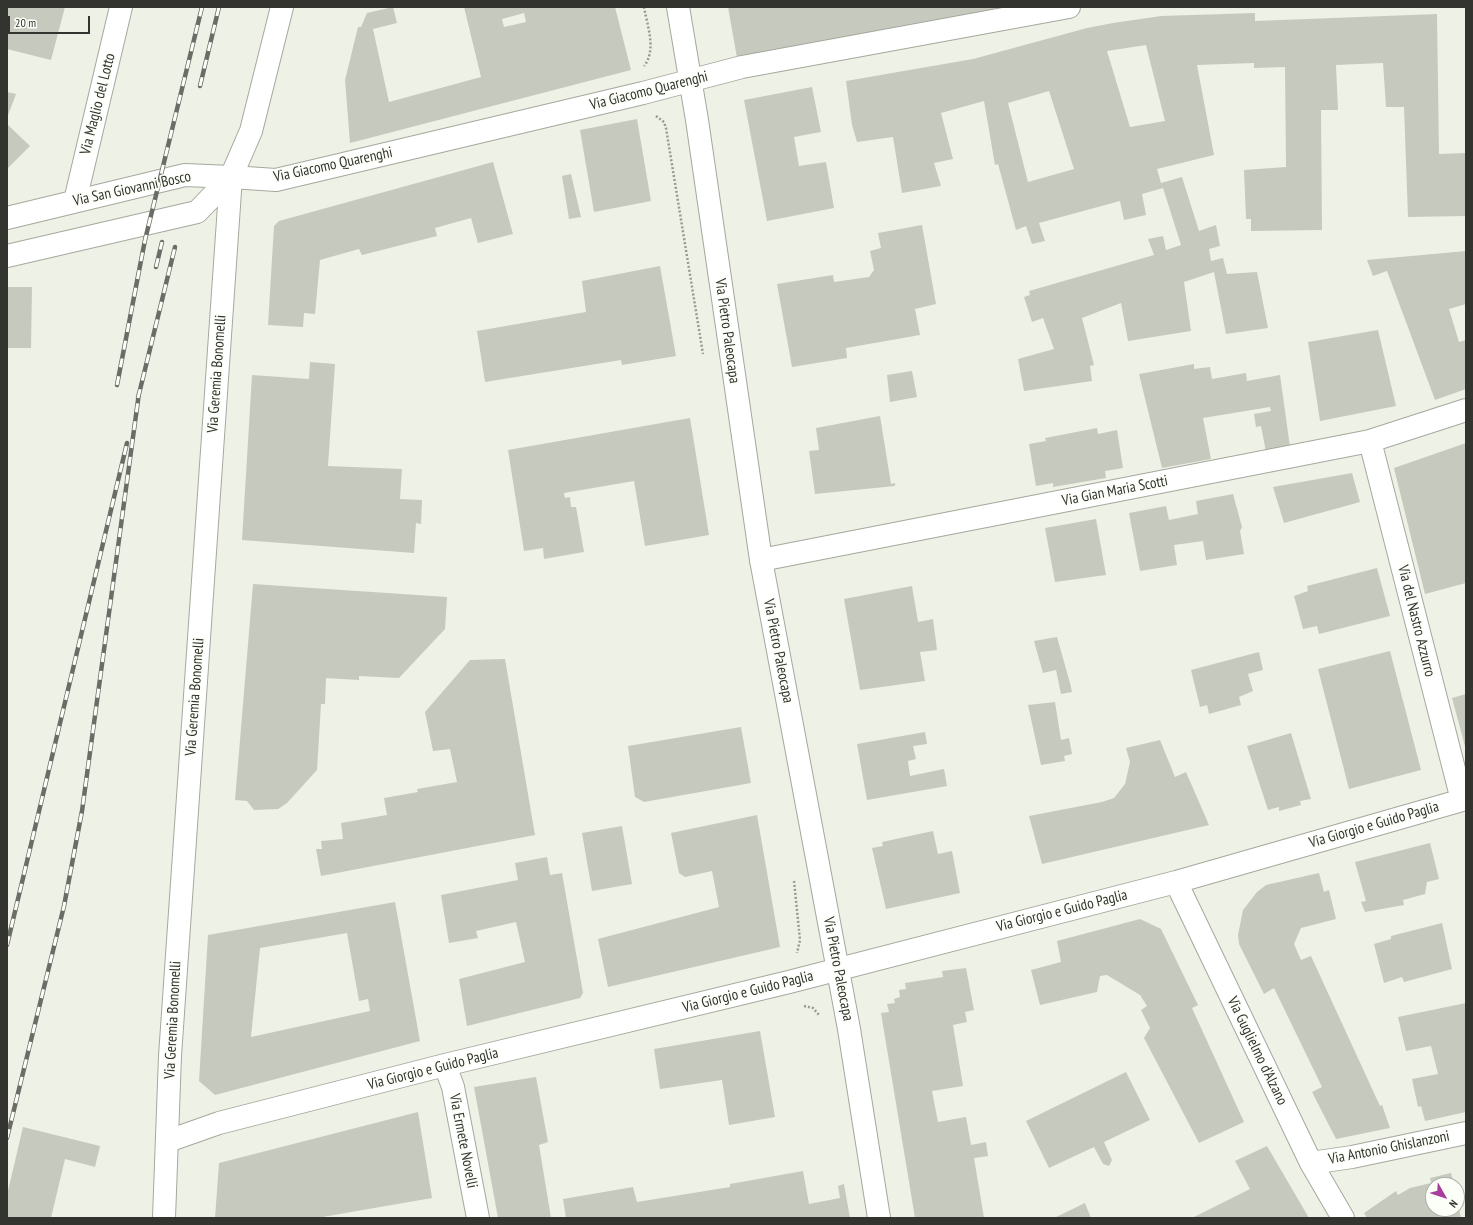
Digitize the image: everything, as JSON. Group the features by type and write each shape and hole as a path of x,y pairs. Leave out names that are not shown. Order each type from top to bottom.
{"street":[{"name":"Via Maglio del Lotto","path":"74,201 121,7"},
{"path":"230,176 251,131 282,7"},
{"name":"Via Pietro Paleocapa","path":"678,7 691,81 761,560 849,1029 879,1218"},
{"name":"Via Giacomo Quarenghi","path":"230,176 276,180 691,81 742,67 1069,7"},
{"name":"Via San Giovanni Bosco","path":"7,218 185,175 230,176"},
{"name":"Via San Giovanni Bosco","path":"7,256 197,212 230,176"},
{"name":"Via Geremia Bonomelli","path":"164,1218 168,1141 170,1048 230,176"},
{"name":"Via Gian Maria Scotti","path":"761,560 1370,441 1466,410"},
{"name":"Via del Nastro Azzurro","path":"1370,441 1464,800"},
{"name":"Via Giorgio e Guido Paglia","path":"168,1141 219,1123 445,1065 838,969 1176,882 1464,800"},
{"name":"Via Guglielmo d'Alzano","path":"1176,882 1311,1163 1343,1218"},
{"name":"Via Ermete Novelli","path":"445,1065 453,1087 478,1218"},
{"name":"Via Antonio Ghislanzoni","path":"1311,1163 1352,1157 1466,1133"}],"building":[{"path":"8,7 65,7 51,60 7,49"},
{"path":"393,7 397,23 373,29 389,102 481,77 464,7 615,7 631,70 350,143 345,80 358,27 361,27 367,13","holes":["524,13 526,22 504,27 502,19"]},
{"path":"728,7 1000,7 982,13 737,58"},
{"path":"1255,13 1255,21 1437,14 1439,154 1466,153 1466,216 1408,217 1404,107 1386,107 1383,63 1336,65 1338,110 1321,110 1322,230 1251,231 1251,219 1246,219 1244,170 1286,167 1285,67 1254,68 1254,63 1197,65 1214,155 1157,169 1161,183 1182,177 1199,231 1216,225 1220,246 1209,249 1211,261 1223,258 1227,274 1257,272 1268,328 1226,334 1214,272 1184,282 1191,331 1128,341 1121,303 1082,318 1094,365 1090,366 1092,381 1024,391 1018,359 1054,349 1043,318 1032,322 1024,297 1030,295 1029,291 1154,255 1148,239 1163,236 1166,250 1181,245 1163,188 1142,194 1146,215 1124,220 1120,201 1039,223 1045,241 1032,244 1026,226 1016,230 998,164 995,165 984,101 941,113 953,159 934,163 941,186 902,193 893,137 857,142 852,125 846,81 973,59 1087,28 1161,16","holes":["1146,45 1165,121 1130,127 1107,51","1049,91 1074,169 1028,182 1008,103"]},
{"path":"812,87 821,132 794,137 799,166 826,162 834,208 767,221 744,100"},
{"path":"7,92 16,94 7,118"},
{"path":"637,119 651,201 594,212 580,130"},
{"path":"7,124 30,146 7,169"},
{"path":"493,162 513,234 478,243 471,218 435,228 437,236 362,255 359,249 320,260 315,314 304,313 303,327 268,325 274,226 279,221"},
{"path":"571,174 581,217 569,219 562,176"},
{"path":"922,225 936,304 915,309 920,335 846,348 847,358 792,367 777,284 833,275 834,282 869,277 874,270 870,251 881,248 878,233"},
{"path":"1466,251 1466,304 1449,309 1459,342 1466,340 1466,389 1435,400 1387,271 1373,276 1367,260"},
{"path":"660,266 676,356 622,365 621,360 485,382 477,331 586,312 582,281"},
{"path":"7,287 32,287 31,348 7,348"},
{"path":"1378,330 1396,406 1320,421 1308,342"},
{"path":"310,362 335,364 328,466 402,469 400,499 422,500 421,524 416,523 414,553 242,540 252,375 309,379"},
{"path":"1194,364 1194,369 1210,367 1212,379 1246,373 1247,381 1280,375 1290,447 1266,452 1261,426 1256,427 1254,414 1271,411 1270,407 1203,418 1211,459 1162,468 1139,374"},
{"path":"912,371 917,397 890,402 887,375"},
{"path":"880,416 891,484 895,483 895,486 815,494 809,451 819,450 816,428"},
{"path":"690,418 709,535 645,546 634,481 564,493 565,498 570,497 571,507 576,507 584,552 544,559 543,548 524,551 508,450"},
{"path":"1097,428 1098,434 1117,430 1123,468 1105,471 1106,478 1053,487 1053,483 1036,486 1029,444 1046,441 1045,438"},
{"path":"1466,443 1466,583 1425,594 1394,468"},
{"path":"1352,473 1360,502 1284,523 1273,487"},
{"path":"1233,494 1242,527 1240,531 1244,554 1206,560 1203,541 1174,545 1177,565 1140,571 1129,513 1166,506 1169,520 1198,514 1196,501"},
{"path":"1096,519 1106,575 1055,582 1045,528"},
{"path":"1377,568 1390,616 1319,634 1317,626 1303,629 1294,596 1308,591 1307,586"},
{"path":"253,584 447,597 445,629 399,678 359,676 359,680 326,678 325,704 321,704 317,770 287,803 278,809 254,810 247,801 235,800"},
{"path":"912,586 918,622 933,619 937,650 920,652 925,681 860,690 844,599"},
{"path":"1057,637 1072,692 1061,694 1056,670 1043,673 1034,641"},
{"path":"1390,651 1421,770 1349,789 1318,669"},
{"path":"1259,652 1263,670 1248,674 1253,691 1239,697 1241,705 1209,714 1207,705 1200,707 1191,670"},
{"path":"505,659 535,835 321,876 316,849 322,849 321,841 343,839 341,823 387,815 384,798 418,792 417,789 457,782 450,749 433,751 425,712 470,660"},
{"path":"1466,694 1466,750 1452,698"},
{"path":"1055,702 1061,740 1069,738 1072,754 1064,756 1065,761 1041,765 1028,705"},
{"path":"741,727 751,783 644,802 635,797 628,746"},
{"path":"925,732 927,744 913,746 916,759 908,761 910,776 944,769 947,786 867,800 857,744"},
{"path":"1291,733 1311,799 1300,801 1301,805 1279,811 1279,807 1268,810 1247,746"},
{"path":"1160,740 1175,777 1186,772 1209,825 1042,864 1029,816 1102,802 1114,798 1125,784 1130,762 1126,748"},
{"path":"757,815 780,947 608,987 598,939 719,907 712,871 685,877 679,873 671,833"},
{"path":"622,826 632,884 592,891 582,833"},
{"path":"933,831 938,854 952,851 960,893 886,909 872,848 883,846 882,842"},
{"path":"1430,843 1439,879 1427,882 1425,894 1403,900 1404,905 1365,912 1361,902 1366,901 1355,862"},
{"path":"547,857 550,875 562,873 583,993 580,998 467,1026 459,979 525,962 516,922 476,931 478,938 449,943 441,895 518,880 515,863"},
{"path":"1319,873 1324,892 1329,890 1336,919 1301,928 1294,944 1301,960 1311,956 1380,1106 1382,1105 1390,1128 1336,1139 1312,1092 1322,1087 1274,988 1264,994 1239,944 1238,935 1243,910 1257,892 1266,885"},
{"path":"395,902 420,1041 215,1095 199,1081 208,935","holes":["347,933 359,1001 368,999 370,1011 251,1037 260,948"]},
{"path":"1140,919 1161,929 1198,1005 1192,1008 1244,1122 1199,1143 1144,1038 1150,1028 1141,1010 1147,1006 1140,995 1107,975 1100,976 1097,992 1040,1005 1031,970 1061,962 1057,941"},
{"path":"1442,923 1452,969 1404,982 1402,977 1384,983 1374,944 1391,939 1391,936"},
{"path":"966,968 974,1010 965,1012 967,1022 953,1025 963,1086 932,1091 938,1122 966,1117 971,1145 986,1142 988,1156 974,1158 984,1218 915,1218 881,1013 889,1012 887,1004 895,1003 894,999 900,997 899,990 906,989 905,983 943,977 942,971"},
{"path":"1466,1003 1466,1112 1425,1121 1421,1106 1418,1107 1412,1079 1438,1074 1431,1046 1406,1051 1398,1017"},
{"path":"760,1031 775,1117 729,1125 722,1080 660,1089 654,1049"},
{"path":"1126,1072 1150,1120 1104,1142 1112,1160 1109,1166 1103,1164 1094,1147 1049,1168 1026,1121"},
{"path":"536,1077 548,1142 539,1145 551,1218 498,1218 474,1087"},
{"path":"418,1112 432,1198 317,1218 215,1218 219,1163"},
{"path":"23,1127 100,1146 95,1167 65,1159 51,1218 7,1218 7,1195"},
{"path":"1267,1146 1309,1218 1192,1218 1250,1189 1235,1161"},
{"path":"803,1171 809,1204 840,1198 838,1186 844,1184 850,1218 566,1218 563,1199 633,1187 637,1202 730,1187 730,1184"},
{"path":"1451,1173 1452,1177 1434,1177"},
{"path":"1425,1184 1425,1217 1461,1218 1367,1218 1364,1213 1396,1191 1398,1195 1410,1188"},
{"path":"1085,1203 1091,1218 1054,1218"}],"railway":[{"path":"117,385 145,240 202,7"},
{"path":"200,86 219,7"},
{"path":"156,267 162,242"},
{"path":"138,398 175,247"},
{"path":"7,1138 64,906 82,811 139,393"},
{"path":"7,945 127,443"}]}
